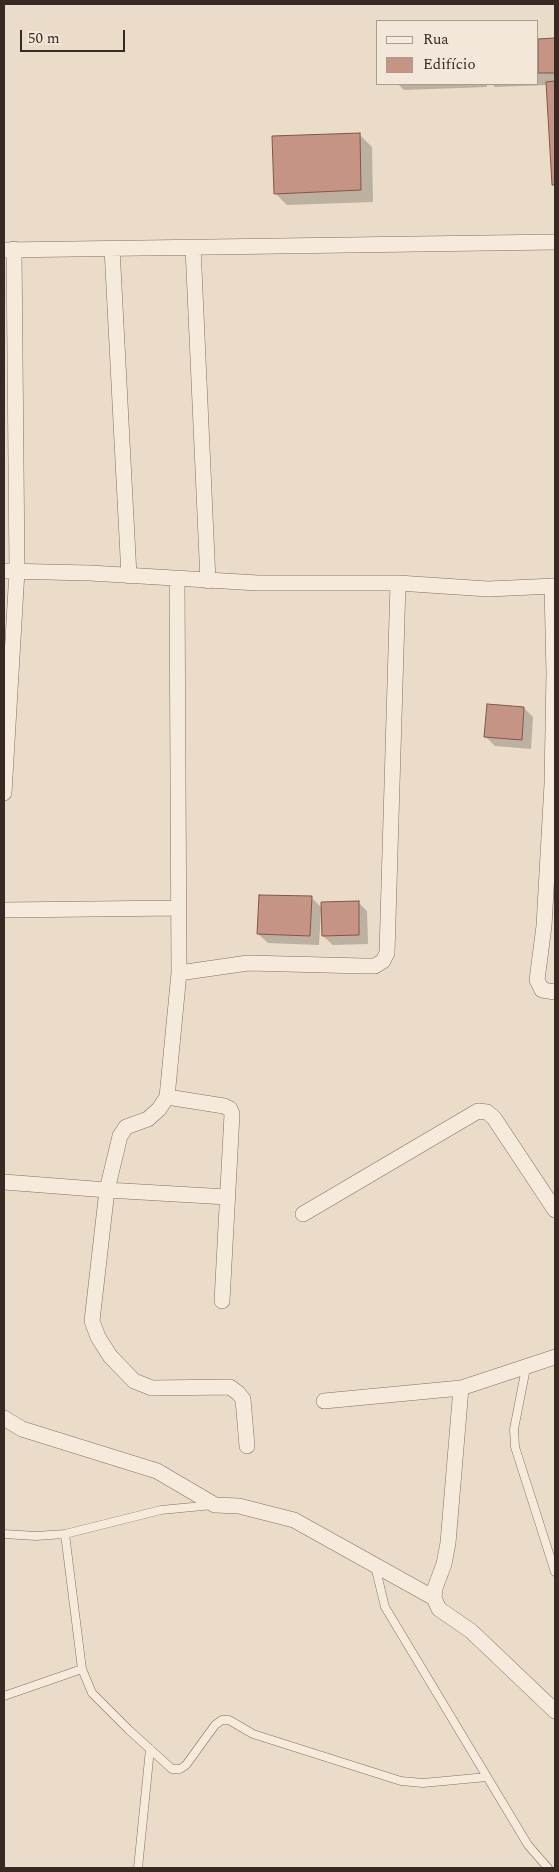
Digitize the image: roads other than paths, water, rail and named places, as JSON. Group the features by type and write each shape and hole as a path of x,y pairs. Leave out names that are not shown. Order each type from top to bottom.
{"street":[{"path":"4,793 10,571 9,250 555,242"},
{"path":"192,247 208,581"},
{"path":"112,248 129,576"},
{"path":"10,571 258,583 398,583 488,589 554,586 552,784 544,926 537,980 542,990 555,992"},
{"path":"178,580 180,973 167,1097 159,1109 148,1119 126,1127 120,1136 107,1190 92,1321 98,1337 110,1356 134,1381 152,1388 230,1387 238,1393 243,1399 247,1446"},
{"path":"180,973 248,964 375,966 383,961 387,953 398,583"},
{"path":"4,910 179,908"},
{"path":"167,1097 224,1106 230,1109 232,1114 222,1301"},
{"path":"303,1214 478,1111 487,1112 494,1118 555,1210"},
{"path":"4,1182 107,1190 227,1196"},
{"path":"324,1401 461,1388 555,1357"},
{"path":"461,1388 448,1543 434,1598 439,1609 471,1631 555,1711"},
{"path":"4,1418 22,1429 156,1471 215,1505 239,1506 294,1520 434,1598"}],"lane":[{"path":"526,1368 514,1429 515,1447 555,1572"},
{"path":"4,1534 36,1536 65,1534 161,1510 215,1505"},
{"path":"65,1534 82,1669 92,1693 172,1769 180,1769 186,1765 215,1725 222,1720 229,1720 253,1734 401,1781 423,1783 487,1777"},
{"path":"375,1565 386,1607 528,1845 548,1868"},
{"path":"4,1696 82,1669"},
{"path":"138,1868 150,1749"}]}
